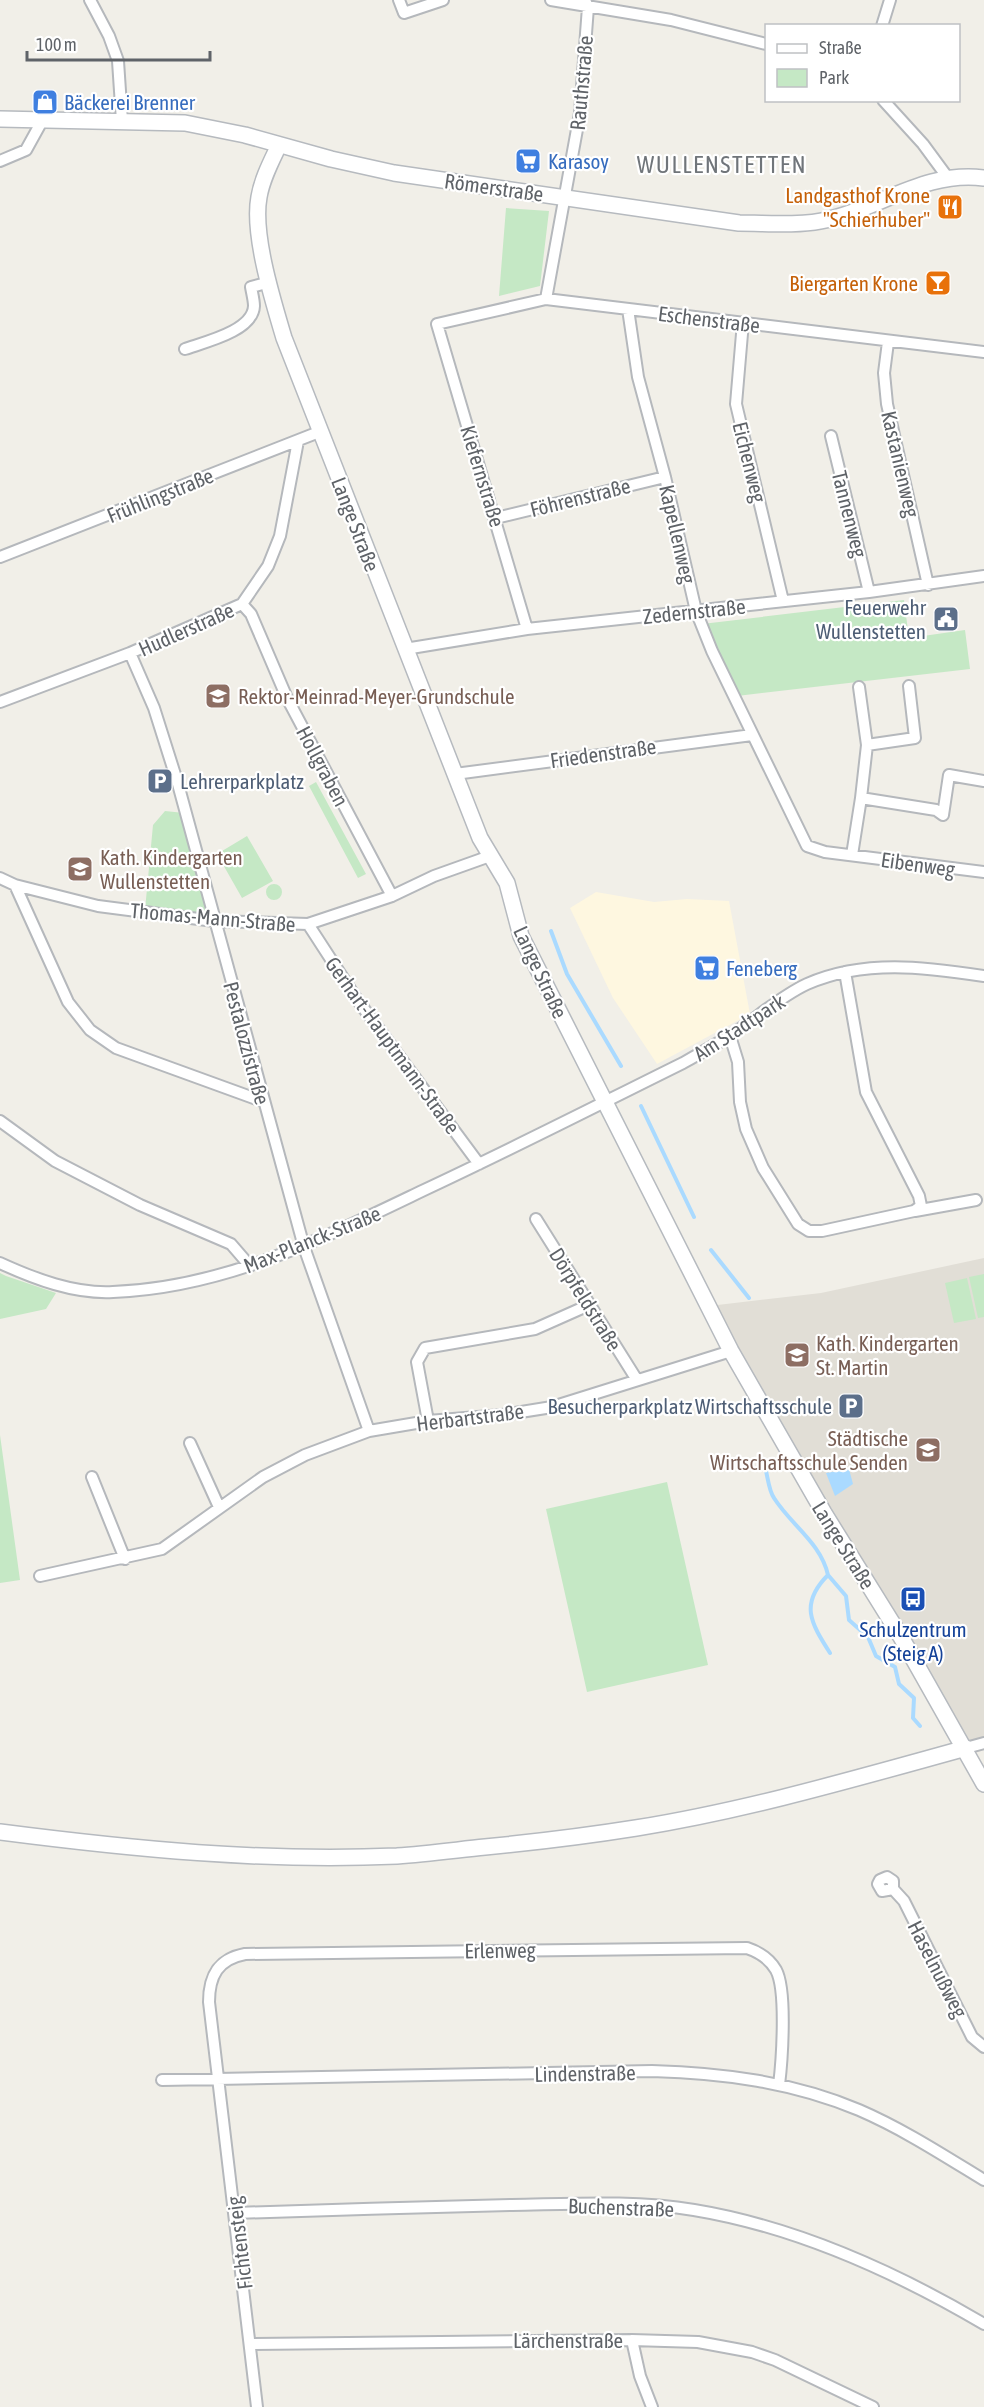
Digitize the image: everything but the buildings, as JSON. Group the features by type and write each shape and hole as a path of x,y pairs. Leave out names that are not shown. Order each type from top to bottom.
{"street":[{"path":"90,0 109,36 118,61 122,121"},
{"path":"399,0 404,14 443,0"},
{"path":"551,0 586,4 671,20 765,44"},
{"path":"883,24 890,0"},
{"name":"Rauthstraße","path":"546,299 580,113 586,4"},
{"path":"885,102 923,144 948,178"},
{"name":"Römerstraße","path":"0,119 184,123 244,135 385,171 739,223 790,224 821,221 851,213 908,188 948,178 984,178"},
{"path":"0,161 27,150 42,121"},
{"name":"Lange Straße","path":"279,145 264,177 258,206 260,234 284,338 455,774 490,856 507,884 528,952 606,1101 682,1258 731,1351 824,1513 901,1636 966,1748 984,1784"},
{"path":"185,349 223,336 247,323 254,308 251,287 270,282"},
{"name":"Eschenstraße","path":"437,324 546,299 984,352"},
{"name":"Kapellenweg","path":"628,309 638,377 665,477 696,611 752,735 807,846"},
{"name":"Eichenweg","path":"743,322 736,404 783,601"},
{"name":"Kiefernstraße","path":"437,324 527,629"},
{"name":"Kastanienweg","path":"888,342 884,373 887,404 928,585"},
{"name":"Frühlingstraße","path":"0,557 319,432"},
{"name":"Tannenweg","path":"831,436 869,592"},
{"name":"Hudlerstraße","path":"0,702 130,653 242,604 268,566 280,536 298,441"},
{"name":"Föhrenstraße","path":"496,518 665,477"},
{"name":"Zedernstraße","path":"405,650 527,629 869,592 984,576"},
{"name":"Hollgraben","path":"242,604 251,614 287,698 392,896"},
{"name":"Pestalozzistraße","path":"130,653 154,708 167,749 303,1247 369,1431"},
{"path":"867,745 915,738 909,686"},
{"name":"Eibenweg","path":"852,855 867,745 859,687"},
{"name":"Friedenstraße","path":"455,774 752,735"},
{"path":"861,798 936,810 944,815 949,776 984,781"},
{"name":"Eibenweg","path":"807,846 825,852 984,872"},
{"name":"Thomas-Mann-Straße","path":"0,878 15,885 98,906 214,921 308,924 392,896 434,876 490,856"},
{"path":"15,885 68,1002 90,1030 116,1048 262,1101"},
{"name":"Gerhart-Hauptmann-Straße","path":"308,924 356,998 479,1164"},
{"name":"Am Stadtpark","path":"606,1101 730,1035 807,984 845,972 904,967 984,976"},
{"path":"845,972 866,1092 920,1196 921,1206 914,1211"},
{"path":"730,1035 738,1062 740,1102 747,1129 763,1168 798,1224 809,1231 822,1231 976,1200"},
{"name":"Max-Planck-Straße","path":"0,1263 35,1279 69,1288 112,1293 198,1281 303,1247 606,1101"},
{"path":"0,1121 55,1161 140,1205 231,1244 250,1266"},
{"name":"Dörpfeldstraße","path":"536,1219 637,1380"},
{"path":"428,1421 417,1362 425,1347 535,1329 589,1305"},
{"name":"Herbartstraße","path":"40,1576 162,1549 184,1536 219,1507 263,1477 305,1455 369,1431 428,1421 502,1415 552,1407 731,1351"},
{"path":"190,1443 219,1507"},
{"path":"92,1477 125,1558"},
{"path":"0,1832 197,1854 271,1857 399,1856 639,1828 828,1786 984,1743"},
{"name":"Haselnußweg","path":"893,1889 906,1905 972,2037 984,2047"},
{"name":"Erlenweg","path":"220,2080 209,1988 216,1970 237,1955 736,1946 747,1948 767,1958 780,1978 781,2067 779,2085"},
{"name":"Lindenstraße","path":"162,2080 652,2071 716,2074 779,2085 860,2110 914,2137 984,2180"},
{"name":"Fichtensteig","path":"220,2080 257,2407"},
{"name":"Buchenstraße","path":"235,2213 597,2204 690,2209 765,2225 827,2246 888,2273 984,2324"},
{"path":"632,2340 640,2376 652,2407"},
{"name":"Lärchenstraße","path":"251,2344 632,2340 698,2342 752,2352 873,2407"}],"shaded area":[{"path":"596,892 654,902 687,899 729,901 750,1014 657,1064 613,998 570,908"},
{"path":"984,1258 984,1743 967,1747 709,1306 821,1293"}],"green space":[{"path":"506,208 549,211 540,286 499,296"},
{"path":"904,600 909,638 965,630 970,669 737,696 702,624"},
{"path":"316,782 366,874 358,878 309,786"},
{"path":"165,811 184,813 212,919 145,910 153,825"},
{"path":"247,836 273,881 242,898 217,854"},
{"path":"274,884 282,892 274,900 266,892"},
{"path":"0,1273 56,1293 46,1309 0,1319"},
{"path":"984,1274 984,1317 978,1318 969,1277"},
{"path":"967,1278 976,1319 954,1323 945,1283"},
{"path":"0,1435 20,1580 0,1583"},
{"path":"667,1482 708,1665 587,1692 546,1509"}],"water":[{"path":"849,1469 853,1484 835,1496 826,1473"}],"waterway":[{"path":"551,931 567,974 621,1066"},
{"path":"641,1106 694,1217"},
{"path":"711,1250 749,1298"},
{"path":"766,1471 774,1498 819,1553 828,1575 813,1595 811,1614 813,1623 830,1653"},
{"path":"828,1575 846,1596 849,1620 868,1637 876,1656 895,1667 899,1684 914,1698 913,1718 920,1726"}],"place":[{"name":"Bäckerei Brenner","path":"45,102"},
{"name":"Karasoy","path":"528,161"},
{"name":"Landgasthof Krone \"Schierhuber\"","path":"950,207"},
{"name":"Biergarten Krone","path":"938,283"},
{"name":"Feuerwehr Wullenstetten","path":"946,619"},
{"name":"Rektor-Meinrad-Meyer-Grundschule","path":"218,696"},
{"name":"Lehrerparkplatz","path":"160,781"},
{"name":"Kath. Kindergarten Wullenstetten","path":"80,869"},
{"name":"Feneberg","path":"707,968"},
{"name":"Kath. Kindergarten St. Martin","path":"797,1355"},
{"name":"Besucherparkplatz Wirtschaftsschule","path":"851,1406"},
{"name":"Städtische Wirtschaftsschule Senden","path":"928,1450"},
{"name":"Schulzentrum (Steig A)","path":"913,1599"}],"district":[{"name":"WULLENSTETTEN","path":"722,164"}]}
